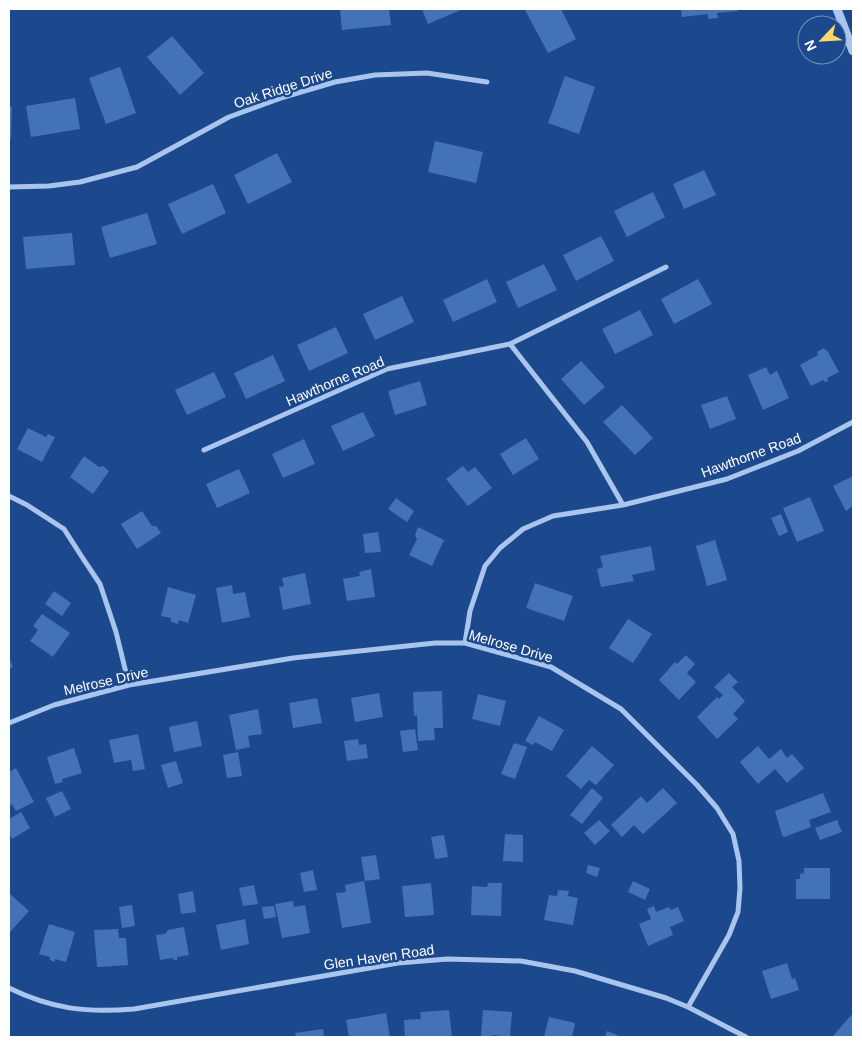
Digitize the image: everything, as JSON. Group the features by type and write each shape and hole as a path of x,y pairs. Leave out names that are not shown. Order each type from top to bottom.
{"street":[{"path":"837,9 853,51"},
{"name":"Oak Ridge Drive","path":"9,187 49,186 80,182 137,167 229,117 284,97 335,82 375,75 427,73 487,82"},
{"name":"Hawthorne Road","path":"204,450 388,369 510,344 666,267"},
{"path":"510,344 587,442 624,505"},
{"name":"Hawthorne Road","path":"465,644 470,611 485,566 523,529 553,516 624,505 727,479 798,451 853,422"},
{"path":"9,496 28,505 64,529 100,584 116,632 129,685"},
{"name":"Melrose Drive","path":"9,723 54,705 129,685 293,658 434,643 465,644 550,667 621,708 697,785 717,808 733,834 739,861 740,888 738,912 729,935 688,1007"},
{"name":"Glen Haven Road","path":"9,988 28,997 53,1005 85,1011 134,1010 398,964 448,958 520,962 575,971 688,1007 746,1037"}],"building":[{"path":"340,9 389,9 391,25 342,30"},
{"path":"422,9 463,9 428,24"},
{"path":"561,9 576,39 548,53 525,10"},
{"path":"681,9 738,9 738,11 717,13 718,18 708,19 708,14 682,17"},
{"path":"172,36 204,73 180,95 147,57"},
{"path":"120,67 136,113 106,124 89,78"},
{"path":"565,76 595,87 579,134 548,123"},
{"path":"75,98 80,129 31,137 26,106"},
{"path":"9,107 12,107 11,139 9,139"},
{"path":"435,141 483,152 476,183 428,172"},
{"path":"277,153 292,182 248,204 234,175"},
{"path":"704,170 716,195 684,209 673,184"},
{"path":"213,184 226,213 182,234 168,204"},
{"path":"653,192 665,217 627,237 614,211"},
{"path":"147,213 157,244 110,258 101,227"},
{"path":"72,233 75,265 26,269 23,237"},
{"path":"601,236 614,261 576,281 563,255"},
{"path":"544,264 557,290 518,308 506,282"},
{"path":"487,279 497,302 453,322 443,300"},
{"path":"698,279 712,304 674,324 661,299"},
{"path":"402,296 414,322 375,340 363,314"},
{"path":"640,310 653,335 615,354 602,329"},
{"path":"336,327 348,353 309,371 297,345"},
{"path":"824,348 839,372 827,378 828,381 825,382 823,380 811,386 800,365 818,355 817,352"},
{"path":"273,355 285,381 246,399 234,373"},
{"path":"581,361 605,387 584,405 561,379"},
{"path":"766,367 770,375 777,371 789,398 763,410 748,375"},
{"path":"214,372 226,397 187,415 175,390"},
{"path":"420,381 427,405 395,415 388,391"},
{"path":"727,396 736,419 710,429 701,405"},
{"path":"622,405 653,438 635,455 603,422"},
{"path":"363,412 375,436 343,451 331,426"},
{"path":"28,428 46,437 48,434 55,437 42,462 17,449"},
{"path":"526,438 539,459 513,475 500,454"},
{"path":"304,439 315,464 283,478 272,454"},
{"path":"84,456 99,467 103,466 109,471 93,494 70,477"},
{"path":"463,466 468,472 475,467 492,488 468,506 446,479"},
{"path":"239,469 250,493 217,508 206,484"},
{"path":"853,476 853,506 846,511 833,486"},
{"path":"810,497 824,531 797,542 783,508"},
{"path":"396,498 414,511 407,522 388,509"},
{"path":"142,511 152,526 156,526 161,533 137,549 121,524"},
{"path":"781,514 788,532 779,536 771,518"},
{"path":"418,527 444,540 432,566 409,555 417,539 415,535"},
{"path":"378,532 381,552 365,553 363,534"},
{"path":"715,540 727,580 707,586 696,546"},
{"path":"651,546 655,570 632,575 634,581 601,587 597,569 603,567 600,556"},
{"path":"371,569 375,597 347,601 343,579 360,576 359,572"},
{"path":"305,573 311,604 283,610 279,587 284,586 282,578"},
{"path":"535,583 573,596 564,621 526,608"},
{"path":"232,585 233,594 245,592 250,617 222,623 216,588"},
{"path":"168,587 196,595 188,623 179,620 178,624 171,622 171,618 161,616"},
{"path":"54,591 71,603 62,616 45,604"},
{"path":"42,614 70,633 53,657 30,641 38,630 33,626"},
{"path":"628,619 652,634 633,663 609,648"},
{"path":"686,655 695,664 687,673 696,682 679,700 659,680 675,662 677,664"},
{"path":"9,657 13,667 9,669"},
{"path":"729,673 738,682 732,687 745,701 733,714 738,719 717,739 697,717 717,697 719,699 723,695 714,687"},
{"path":"442,691 443,728 434,728 435,740 418,741 417,715 414,716 413,692"},
{"path":"379,693 383,717 355,722 351,698"},
{"path":"478,694 506,701 500,726 472,719"},
{"path":"317,698 322,723 293,728 289,703"},
{"path":"258,709 262,734 248,736 250,747 236,750 229,715"},
{"path":"539,716 564,730 552,751 535,742 533,745 525,741"},
{"path":"197,721 202,746 174,752 169,727"},
{"path":"415,729 418,750 403,752 400,731"},
{"path":"138,734 145,769 133,771 131,760 114,763 109,740"},
{"path":"358,739 359,745 366,744 368,758 347,761 344,741"},
{"path":"514,743 527,747 515,779 501,774"},
{"path":"592,746 614,765 596,785 589,780 581,789 566,776"},
{"path":"758,746 769,759 781,749 787,758 792,754 804,768 787,783 775,769 758,784 740,762"},
{"path":"74,748 82,773 62,779 63,782 55,784 47,757"},
{"path":"238,752 242,776 227,778 223,755"},
{"path":"176,761 183,783 168,788 161,765"},
{"path":"16,768 34,802 16,811 12,804 9,806 9,772"},
{"path":"592,788 603,798 582,824 570,815"},
{"path":"663,788 677,803 643,834 634,825 622,837 611,825 641,796 647,803"},
{"path":"62,791 71,809 55,817 46,798"},
{"path":"823,793 831,812 809,820 811,827 784,837 775,811"},
{"path":"21,812 30,828 12,839 9,833 9,819"},
{"path":"599,820 610,831 595,845 584,833"},
{"path":"837,820 842,832 820,840 815,828"},
{"path":"505,834 523,835 523,862 503,861"},
{"path":"444,835 448,857 435,859 431,837"},
{"path":"376,855 380,879 365,881 361,857"},
{"path":"588,865 600,868 597,877 586,873"},
{"path":"804,868 830,868 830,899 796,899 796,879 800,879 800,874 804,873"},
{"path":"313,870 317,890 304,892 300,873"},
{"path":"364,881 371,923 342,928 336,893 346,892 345,885"},
{"path":"633,881 650,889 645,900 628,892"},
{"path":"431,883 434,915 405,917 402,886"},
{"path":"488,883 502,883 501,916 471,915 472,886 487,887"},
{"path":"254,885 258,904 243,906 239,888"},
{"path":"558,890 569,891 568,896 578,898 573,925 544,920 549,895 557,896"},
{"path":"193,891 196,912 181,914 178,894"},
{"path":"9,893 29,911 9,933"},
{"path":"293,901 294,907 305,905 310,933 282,938 275,904"},
{"path":"132,905 135,926 122,928 119,907"},
{"path":"274,906 276,917 264,919 262,907"},
{"path":"654,906 656,912 669,907 671,910 678,907 684,921 670,927 673,935 648,946 639,924 651,919 647,909"},
{"path":"245,919 249,944 221,950 216,925"},
{"path":"49,924 75,932 66,962 55,959 55,962 50,960 50,957 39,954"},
{"path":"184,927 189,955 177,957 177,960 173,960 173,958 160,960 156,935 165,934 168,930"},
{"path":"118,929 119,938 126,938 128,965 97,967 94,930"},
{"path":"787,963 792,979 795,978 799,990 771,999 762,971"},
{"path":"449,1010 452,1037 405,1037 404,1020 421,1019 420,1012"},
{"path":"483,1010 512,1012 510,1037 493,1035 493,1037 481,1037"},
{"path":"386,1013 390,1037 349,1037 346,1020"},
{"path":"853,1013 853,1037 832,1037"},
{"path":"549,1017 575,1023 572,1037 544,1037"},
{"path":"323,1029 324,1037 296,1037 295,1033"},
{"path":"607,1031 622,1037 605,1037"}]}
